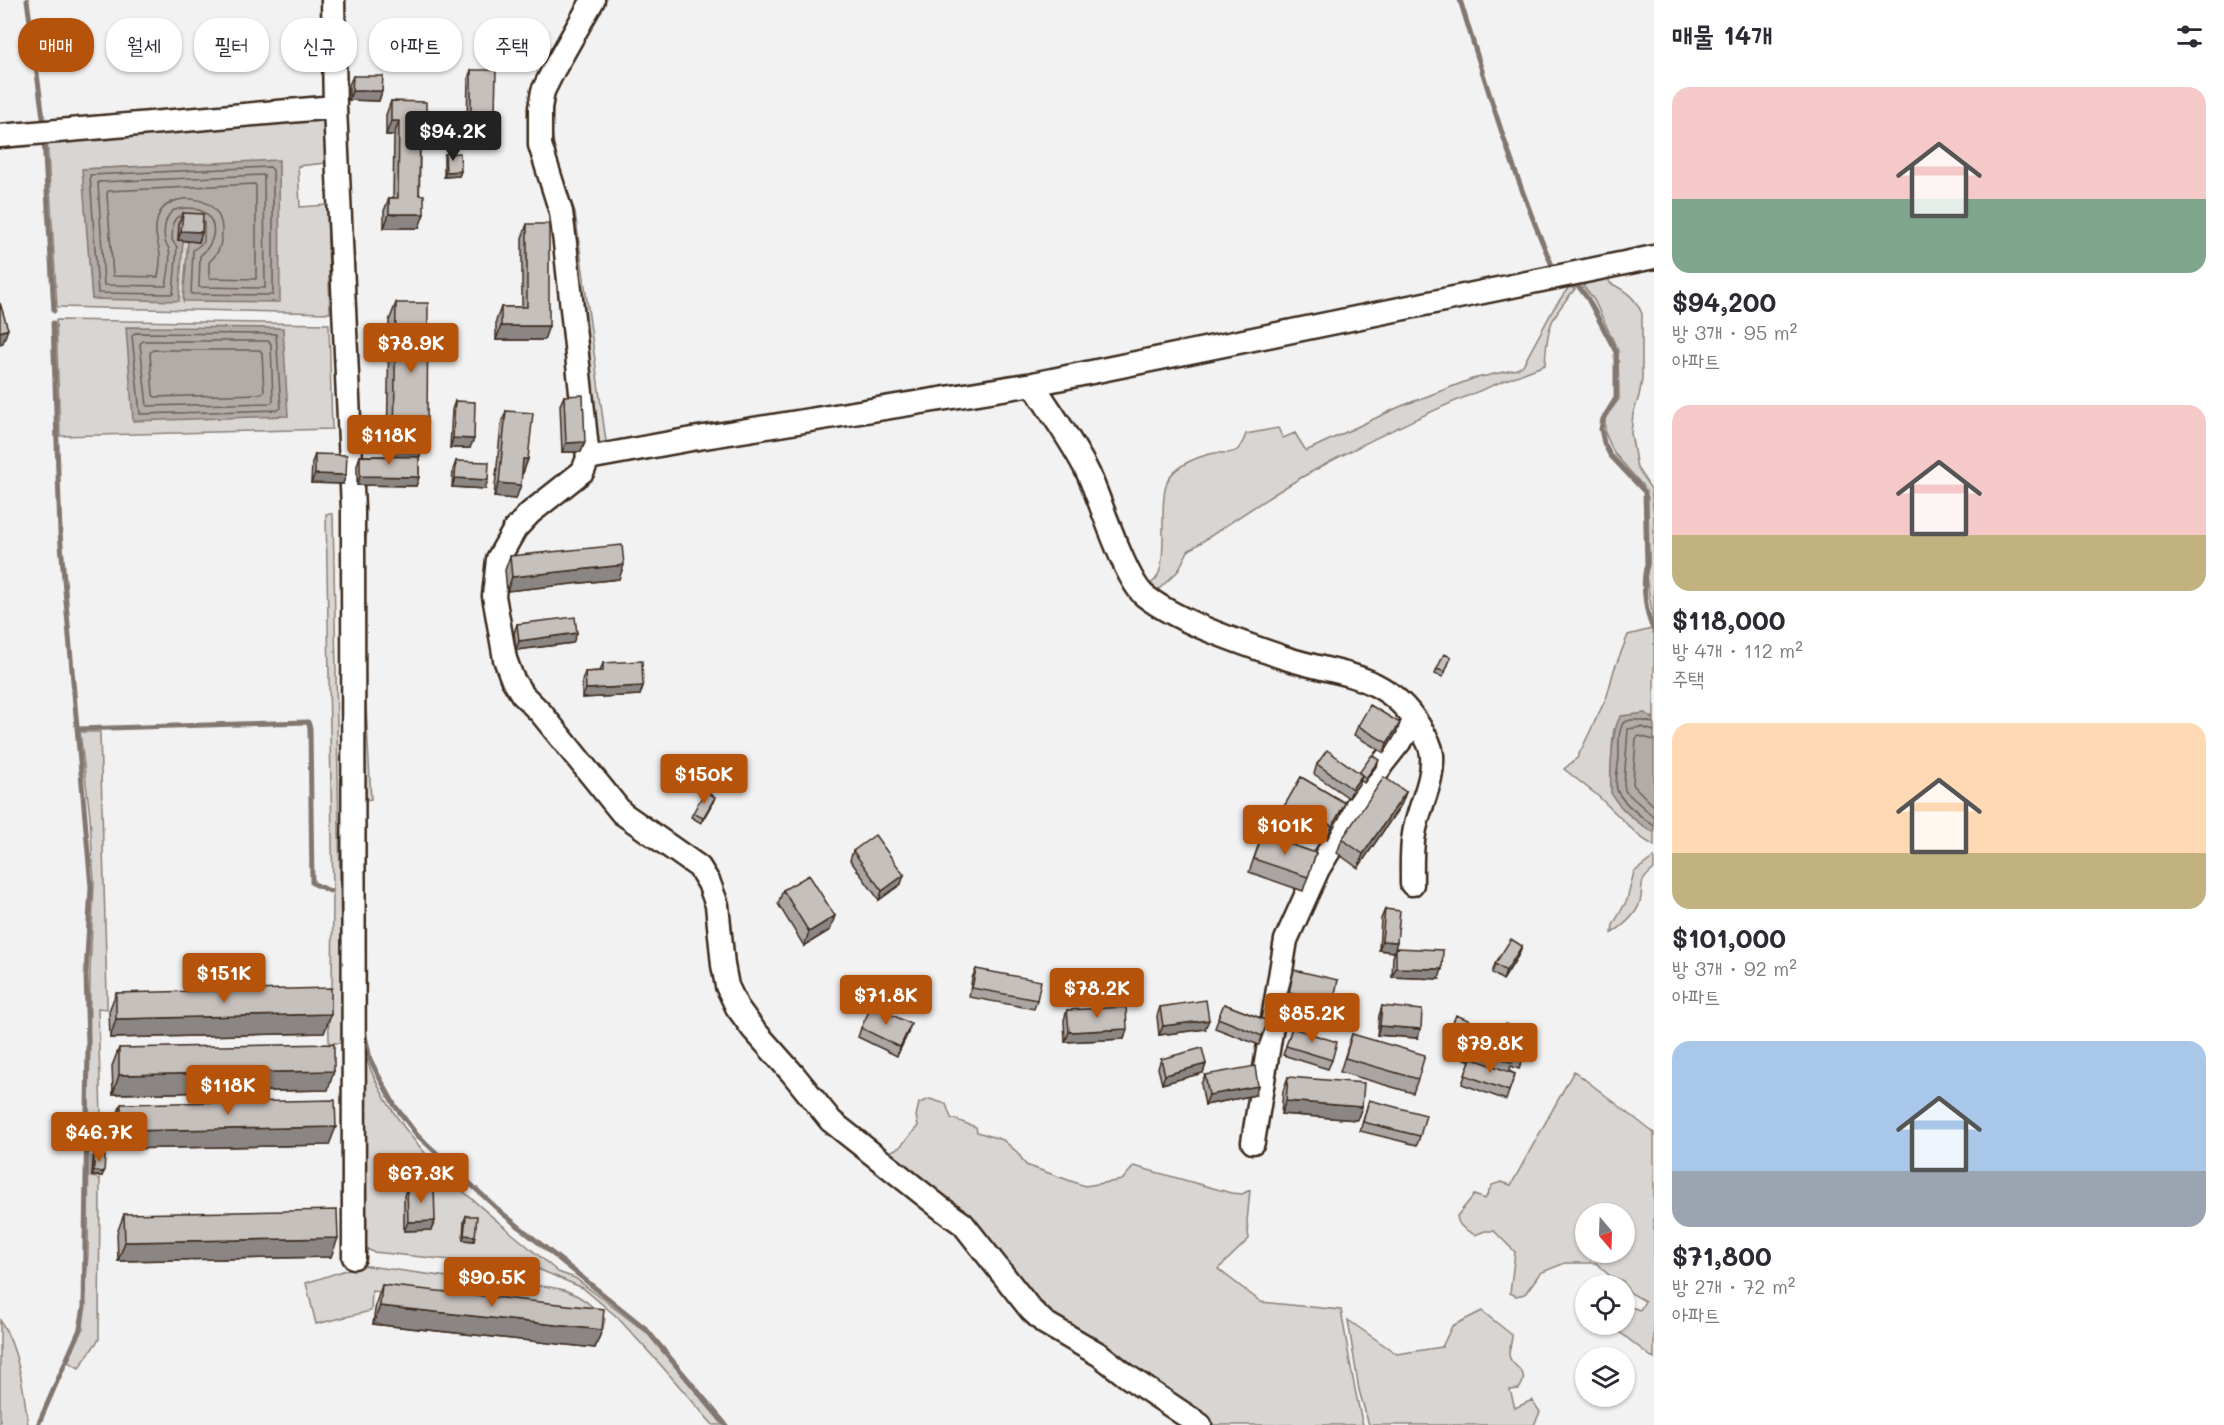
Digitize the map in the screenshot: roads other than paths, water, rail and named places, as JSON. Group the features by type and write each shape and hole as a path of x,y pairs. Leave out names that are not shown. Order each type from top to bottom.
{"street":[{"path":"333,0 335,107 352,509 354,1257"},
{"path":"593,0 543,91 540,117 540,145 561,213 564,232 588,458 583,471 530,513 515,529 498,559 494,596 505,659 512,678 522,694 541,713 622,813 699,867 709,883 717,905 727,986 737,1007 831,1121 963,1224 1031,1310 1045,1323 1100,1355 1200,1425"},
{"path":"0,136 335,107"},
{"path":"588,458 703,437 1033,384 1654,257"},
{"path":"1033,384 1087,471 1130,577 1144,595 1177,616 1228,637 1284,658 1370,681 1401,702 1430,744 1431,770 1413,836 1412,884"},
{"path":"1253,1142 1286,940 1318,869 1382,764 1416,722"}],"water":[{"path":"279,160 280,302 183,301 188,241 183,240 179,301 92,299 82,169"},
{"path":"126,327 283,328 288,416 133,421"},
{"path":"1645,713 1654,720 1654,832 1630,816 1611,793 1612,753 1618,722 1621,716"}],"waterway":[{"path":"27,0 44,125"},
{"path":"1460,0 1515,170 1554,270"},
{"path":"44,139 54,311"},
{"path":"1568,283 1579,287 1588,299 1616,352 1616,398 1603,419 1601,429 1610,455 1645,492 1647,565 1644,589 1654,631"},
{"path":"38,1425 80,1329 84,1307 88,1045 86,974 91,887 60,533 53,323"},
{"path":"77,729 308,722 310,728 312,883 330,891"},
{"path":"364,1030 370,1059 377,1073 395,1106 417,1135 502,1213 646,1329 726,1425"}]}
